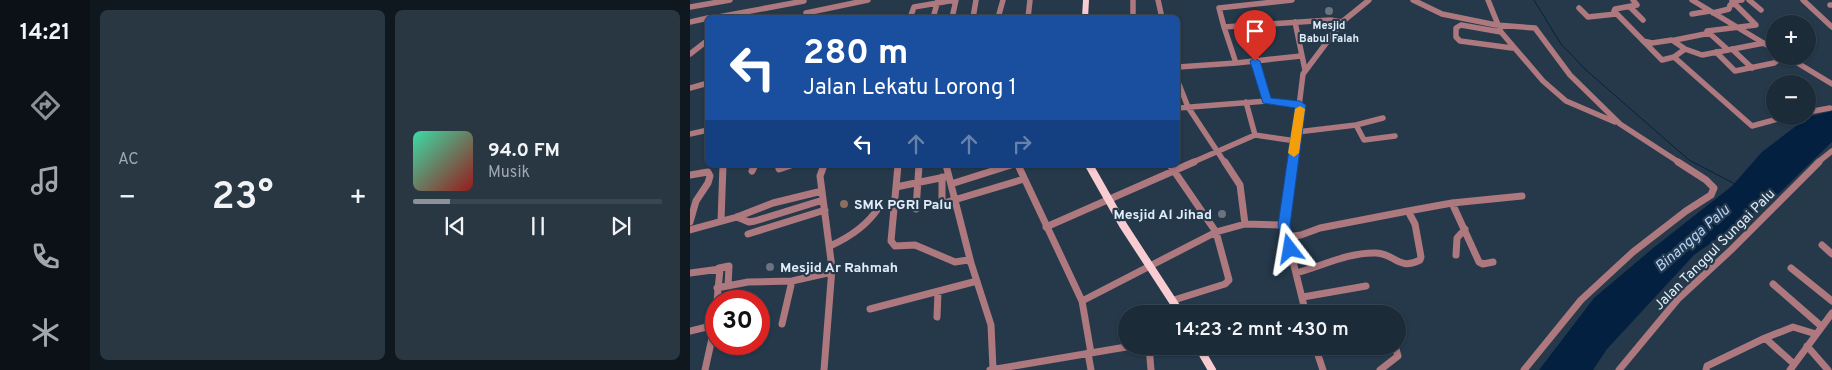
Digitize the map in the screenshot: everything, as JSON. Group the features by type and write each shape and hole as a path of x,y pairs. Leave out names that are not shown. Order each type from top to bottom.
{"main road":[{"path":"1085,15 1086,0"},
{"path":"1091,167 1150,266 1176,305"},
{"path":"1203,355 1212,370"}],"street":[{"path":"725,15 726,0"},
{"path":"690,7 730,0"},
{"path":"730,15 804,1 806,15 868,0"},
{"path":"911,15 914,7 938,1 956,0 953,15"},
{"path":"973,15 976,0"},
{"path":"999,15 1003,0"},
{"path":"1028,15 1030,0"},
{"path":"1133,0 1133,15"},
{"path":"1158,0 1161,15"},
{"path":"1216,0 1236,62"},
{"path":"1219,8 1292,0"},
{"path":"1305,70 1342,22 1369,0"},
{"path":"1414,0 1439,14 1496,25 1535,28 1570,75 1620,124"},
{"path":"1488,0 1500,32 1543,81 1566,101 1620,124 1706,180 1714,190 1711,195 1633,252 1594,287 1568,314 1524,370"},
{"path":"1633,0 1637,5 1614,9 1616,14 1662,60 1674,56 1685,49"},
{"path":"1692,0 1737,26 1765,44 1766,47"},
{"path":"1692,14 1729,9 1733,2 1742,0"},
{"path":"1748,0 1761,10"},
{"path":"1803,0 1832,27"},
{"path":"934,15 938,1"},
{"path":"1733,2 1756,24 1707,31 1752,68"},
{"path":"1630,7 1643,20"},
{"path":"1579,8 1590,17 1616,14"},
{"path":"690,22 705,19"},
{"path":"1466,19 1466,26"},
{"path":"1224,27 1330,20 1342,22"},
{"path":"1295,22 1305,70 1284,225 1304,305"},
{"path":"1500,32 1460,25 1456,28 1456,38 1460,41 1496,44 1513,48"},
{"path":"1643,41 1652,43 1710,34"},
{"path":"1674,40 1685,49 1697,54 1765,44"},
{"path":"690,54 705,42"},
{"path":"1716,52 1735,71 1766,65"},
{"path":"1180,67 1301,56"},
{"path":"1674,56 1752,126 1766,122"},
{"path":"1255,61 1267,101"},
{"path":"1804,65 1832,84"},
{"path":"1805,65 1832,80"},
{"path":"690,88 705,84"},
{"path":"1180,87 1188,107 1240,185 1245,224"},
{"path":"1180,108 1267,101 1300,105"},
{"path":"1246,102 1255,135"},
{"path":"1816,111 1830,108"},
{"path":"1297,132 1356,125 1383,118"},
{"path":"1356,125 1364,140 1395,136"},
{"path":"690,134 705,131"},
{"path":"1180,165 1255,135 1296,141"},
{"name":"Jalan Tanggul Sungai Palu","path":"1619,370 1678,300 1712,269 1814,166 1832,151"},
{"path":"721,221 724,167"},
{"path":"779,169 785,167"},
{"path":"823,167 820,176 832,272 824,370"},
{"path":"898,167 891,237 893,245 898,247 915,245 955,262 968,260 971,263"},
{"path":"916,209 919,167"},
{"path":"946,167 942,202 944,203 1024,178"},
{"path":"951,184 1005,167"},
{"path":"1019,167 1082,301 1091,370"},
{"path":"1046,227 1110,199 1171,168 1216,232 1228,282 1174,300"},
{"path":"690,175 708,172 710,176 708,184 696,201 690,222"},
{"path":"896,187 946,177"},
{"path":"946,177 951,184 971,263 993,332 993,369"},
{"path":"690,230 822,190"},
{"path":"1287,237 1298,236 1320,228 1452,203 1522,196"},
{"path":"737,217 749,222 756,221 823,200"},
{"path":"1452,203 1479,262 1483,264 1493,262"},
{"path":"830,246 862,229 868,224 879,207"},
{"path":"748,234 825,210"},
{"path":"1296,273 1348,257 1376,253 1384,255 1401,265 1418,262 1421,257 1415,224 1408,211"},
{"path":"1082,301 1216,232 1245,224 1284,225"},
{"path":"1456,255 1457,238 1464,229"},
{"path":"1822,246 1832,254"},
{"path":"690,274 729,266 728,286"},
{"path":"719,268 717,288 748,282 792,281 832,272"},
{"path":"1791,268 1832,300"},
{"path":"782,324 792,281"},
{"path":"870,309 977,281"},
{"path":"1773,284 1821,326"},
{"path":"1303,297 1366,286"},
{"path":"937,316 938,292"},
{"path":"1765,338 1792,367 1832,313"},
{"path":"690,330 705,326"},
{"path":"1706,370 1707,366 1765,338 1793,327 1799,327 1816,334"},
{"path":"1807,346 1828,370"},
{"path":"989,370 1118,348"},
{"path":"704,369 708,355"},
{"path":"1150,355 1151,370"},
{"path":"1319,355 1323,370"},
{"path":"1380,370 1398,355"}],"water":[{"name":"Binangga Palu","path":"1832,111 1832,142 1773,199 1694,255 1607,349 1593,370 1539,370 1594,298 1732,186 1762,152 1797,125 1816,125 1816,115"}],"waterway":[{"path":"1534,0 1561,44 1587,71 1689,160 1735,184"}],"slow traffic":[{"path":"1294,153 1300,109"}],"place":[{"name":"Mesjid Babul Falah","path":"1329,11"},
{"name":"SMK PGRI Palu","path":"844,204"},
{"name":"Mesjid Al Jihad","path":"1222,214"},
{"name":"Mesjid Ar Rahmah","path":"770,267"}],"route":[{"path":"1255,61 1267,101 1300,105 1284,225 1290,249"}]}
